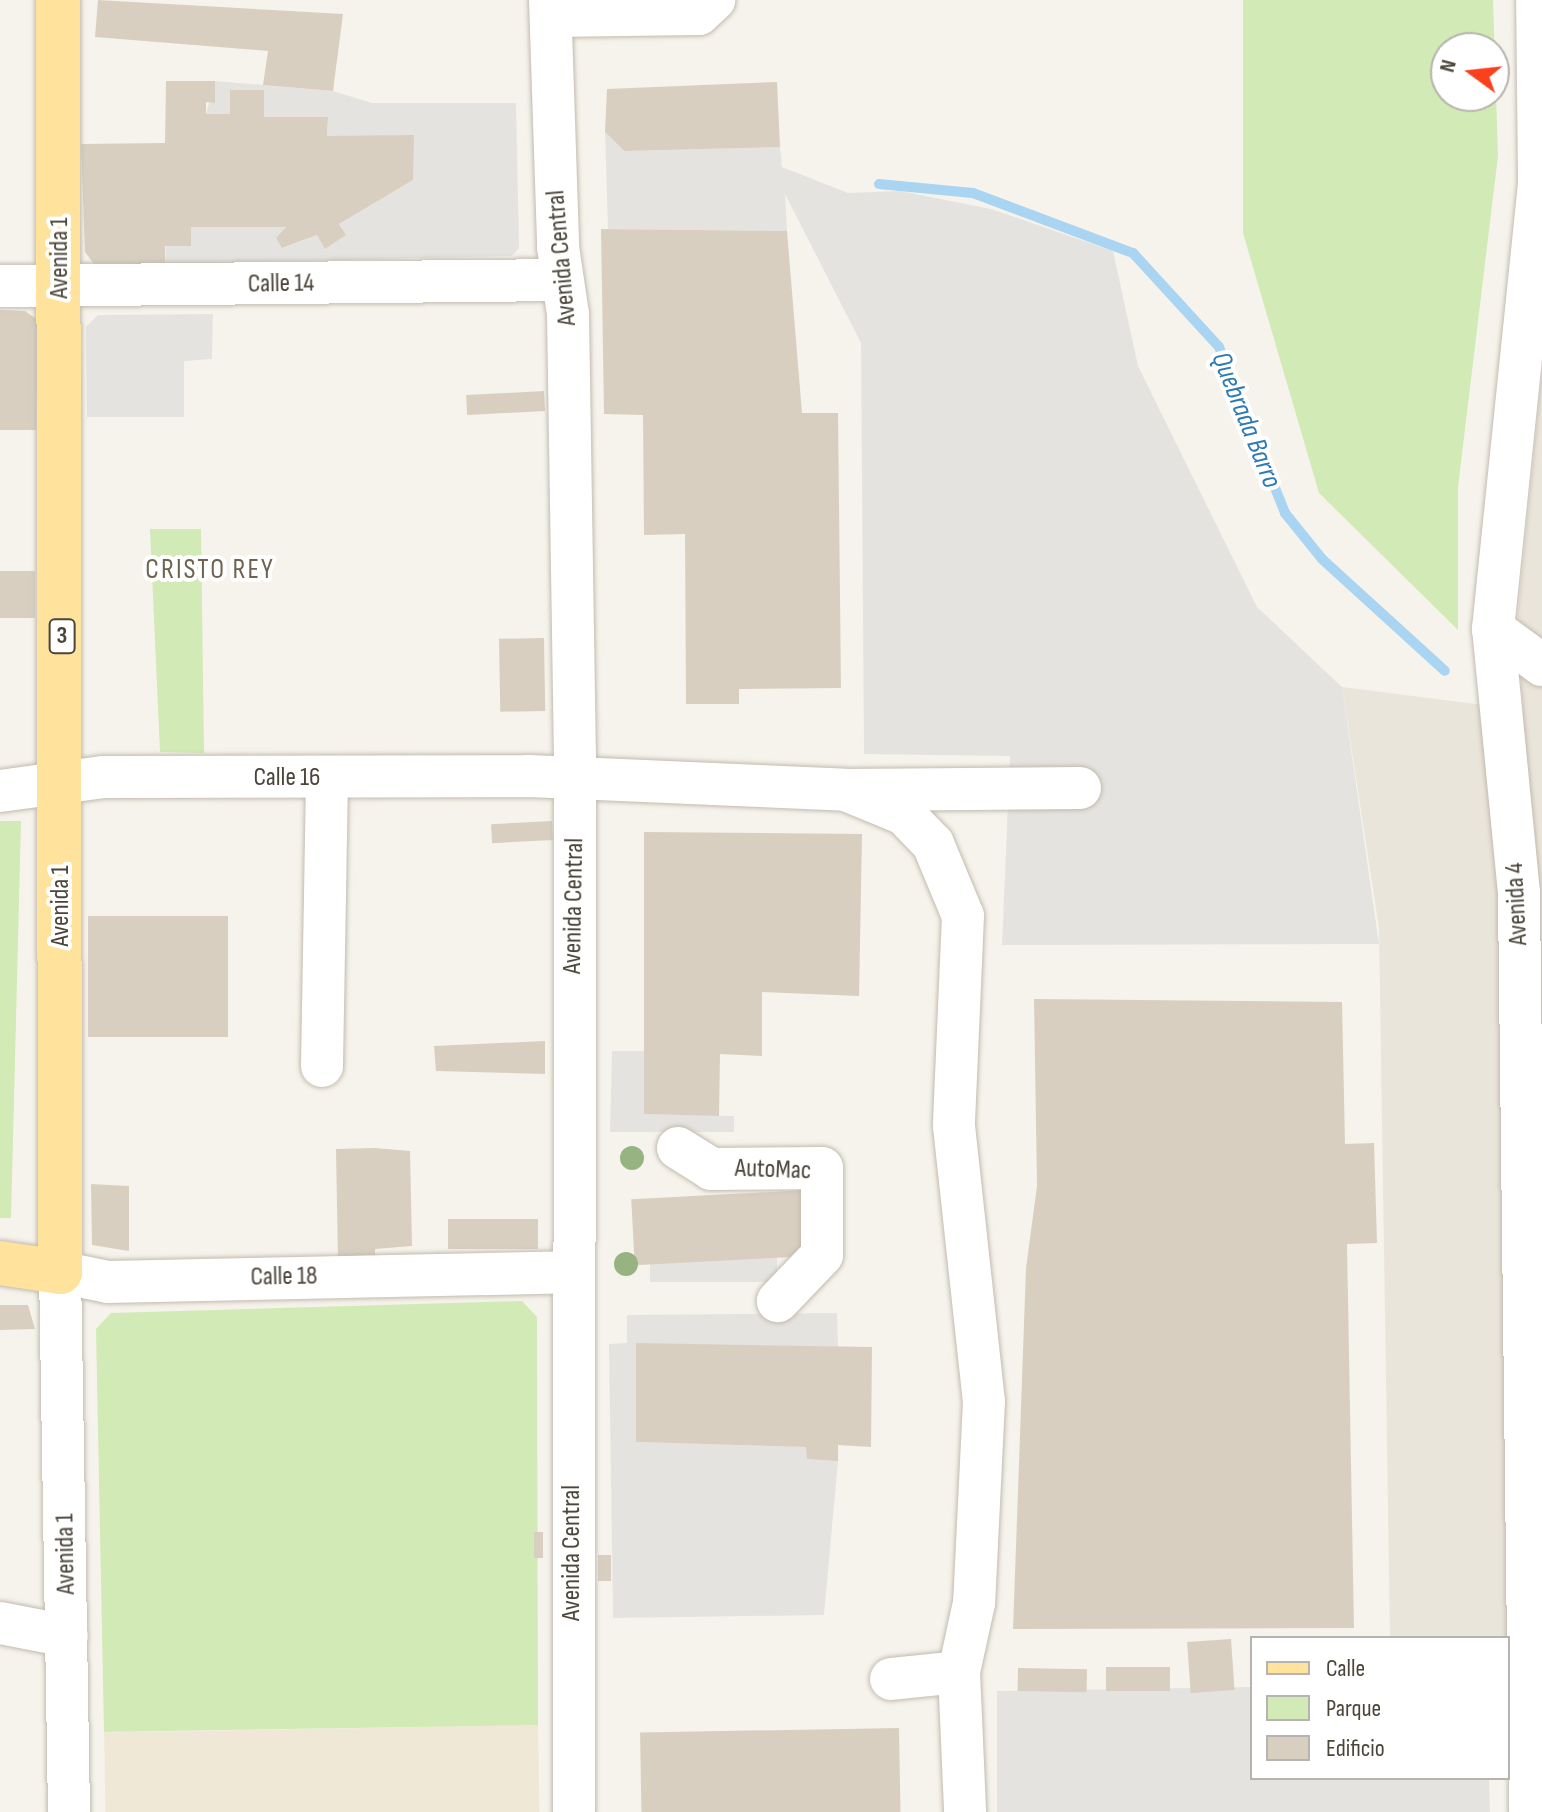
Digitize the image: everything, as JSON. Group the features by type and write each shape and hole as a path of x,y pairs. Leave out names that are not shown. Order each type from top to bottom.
{"main road":[{"name":"Avenida 1","path":"58,0 63,786 60,1272"},
{"name":"Calle 18","path":"0,1263 60,1272"}],"street":[{"path":"550,8 699,14 714,0"},
{"name":"Avenida 4","path":"1530,1812 1532,1274 1519,893 1493,629 1541,181 1537,0"},
{"name":"Avenida Central","path":"550,8 575,781 570,1272 574,1812"},
{"name":"Calle 14","path":"0,286 561,280"},
{"path":"1493,629 1542,665"},
{"name":"Calle 16","path":"0,791 63,786 104,777 575,781 846,790 1080,788"},
{"path":"322,1066 327,779"},
{"path":"846,790 904,814 933,844 963,916 954,1126 984,1401 974,1603 959,1672 965,1812"},
{"name":"AutoMac","path":"678,1148 711,1169 822,1168 822,1255 778,1301"},
{"name":"Calle 18","path":"60,1272 108,1282 570,1272"},
{"name":"Avenida 1","path":"60,1272 69,1812"},
{"path":"0,1623 67,1636"},
{"path":"891,1679 959,1672"}],"shaded area":[{"path":"215,81 333,91 372,103 516,103 519,248 512,256 165,264 166,246 191,246 191,227 286,227 277,238 283,248 317,235 326,248 346,235 339,224 413,180 413,136 327,136 328,118 264,117 264,90 230,114 206,114"},
{"path":"605,132 624,151 780,147 782,167 848,193 900,191 991,209 1113,251 1138,366 1257,607 1342,687 1379,944 1002,945 1010,756 864,754 861,343 785,194 787,231 608,229"},
{"path":"213,314 212,359 184,361 184,417 87,417 86,327 98,315"},
{"path":"1542,375 1542,1662 1510,1639 1510,1636 1390,1636 1379,928 1342,687 1523,710 1518,613"},
{"path":"612,1051 644,1051 645,1114 734,1116 734,1132 610,1132"},
{"path":"650,1255 777,1255 777,1282 650,1282"},
{"path":"837,1313 838,1347 636,1344 636,1442 806,1447 838,1461 824,1615 613,1618 609,1344 627,1343 627,1315"},
{"path":"1250,1687 1250,1780 1489,1780 1490,1812 997,1812 997,1691"},
{"path":"538,1725 540,1812 105,1812 104,1733"}],"green space":[{"path":"1243,0 1493,0 1494,32 1430,32 1430,112 1497,112 1498,156 1458,487 1458,630 1319,493 1243,233"},
{"path":"150,529 201,529 204,753 160,752"},
{"path":"0,821 21,821 11,1218 0,1218"},
{"path":"522,1301 537,1317 538,1725 104,1732 96,1329 111,1313"}],"building":[{"path":"98,0 343,14 333,91 263,85 268,51 95,37"},
{"path":"166,81 215,81 215,103 206,102 206,114 230,114 230,90 264,90 264,117 328,117 327,136 414,135 413,180 339,224 346,235 325,249 317,235 282,248 276,238 286,227 191,227 191,246 165,246 165,264 94,264 85,252 81,144 165,143"},
{"path":"777,82 780,147 624,151 605,132 607,89"},
{"path":"601,229 787,231 802,413 838,413 841,688 739,689 739,704 686,704 685,534 644,535 643,415 604,414"},
{"path":"0,310 25,311 38,320 36,430 0,430"},
{"path":"544,391 545,411 467,415 466,395"},
{"path":"0,571 35,571 35,618 0,618"},
{"path":"544,638 545,711 500,712 499,639"},
{"path":"552,821 553,840 492,843 491,824"},
{"path":"644,832 862,834 859,996 762,992 762,1056 720,1054 719,1116 644,1114"},
{"path":"88,916 228,916 228,1037 88,1037"},
{"path":"1034,999 1342,1002 1345,1144 1374,1143 1377,1243 1347,1244 1354,1628 1013,1629 1026,1268 1037,1186"},
{"path":"545,1041 545,1074 436,1071 434,1046"},
{"path":"336,1149 410,1151 412,1246 375,1249 375,1261 338,1260"},
{"path":"91,1184 129,1186 129,1251 92,1245"},
{"path":"808,1190 811,1256 635,1265 631,1199"},
{"path":"448,1219 538,1219 538,1249 448,1249"},
{"path":"0,1305 28,1305 35,1329 0,1330"},
{"path":"636,1343 872,1347 871,1447 838,1445 838,1461 807,1459 806,1447 636,1442"},
{"path":"534,1532 543,1532 543,1558 534,1558"},
{"path":"598,1555 611,1555 611,1581 598,1581"},
{"path":"1231,1639 1235,1690 1191,1693 1187,1642"},
{"path":"1106,1667 1170,1667 1170,1691 1106,1691"},
{"path":"1018,1668 1087,1669 1087,1692 1018,1691"},
{"path":"899,1728 900,1812 641,1812 640,1733"}],"waterway":[{"name":"Quebrada Barro","path":"879,184 973,193 1133,253 1219,347 1285,513 1322,559 1445,671"}],"district":[{"name":"CRISTO REY","path":"210,570"}]}
